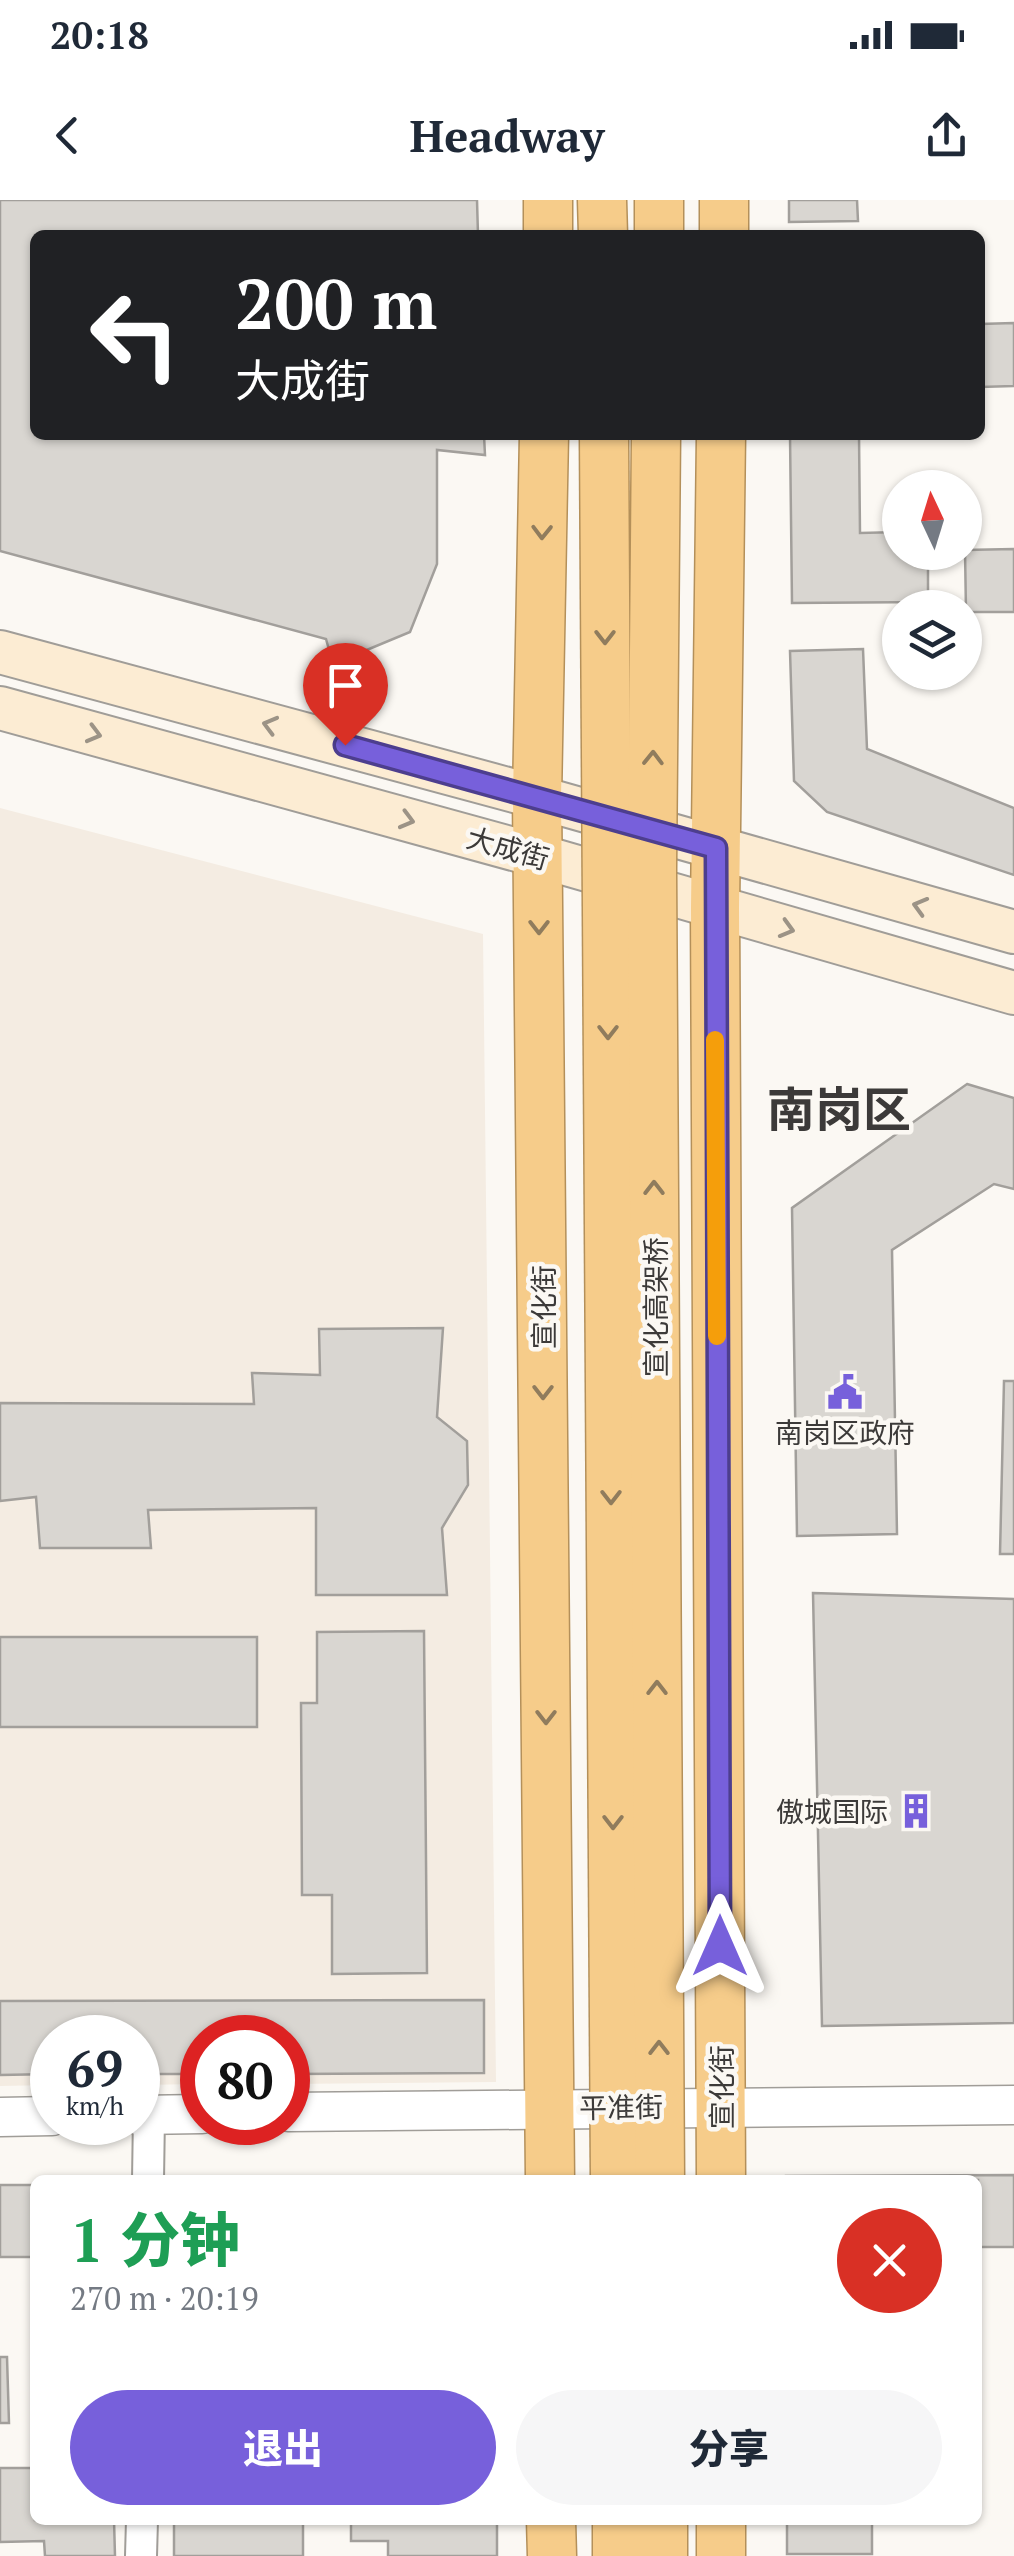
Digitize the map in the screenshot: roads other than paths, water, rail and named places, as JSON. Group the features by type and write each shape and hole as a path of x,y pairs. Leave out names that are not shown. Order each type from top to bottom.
{"highway":[{"path":"548,200 548,230"},
{"path":"602,200 603,230"},
{"path":"659,200 659,230"},
{"path":"724,200 724,230"},
{"name":"宣化街","path":"544,440 537,797 550,2175"},
{"name":"宣化高架桥","path":"604,440 615,2175"},
{"name":"宣化高架桥","path":"656,440 652,889 660,2175"},
{"name":"宣化街","path":"721,440 714,908 721,2175"},
{"path":"552,2525 552,2556"},
{"path":"617,2525 617,2556"},
{"path":"662,2525 663,2556"},
{"path":"722,2525 722,2556"}],"main road":[{"name":"大成街","path":"0,652 537,797 1014,932"},
{"name":"大成街","path":"0,708 539,856 1014,993"}],"street":[{"name":"平准街","path":"310,2112 1014,2105"},
{"path":"0,2117 30,2116"},
{"path":"145,2145 148,2175"},
{"path":"141,2556 142,2525"}],"place":[{"name":"南岗区政府","path":"845,1392"},
{"name":"傲城国际","path":"916,1811"}],"district":[{"name":"南岗区","path":"839,1109"}]}
